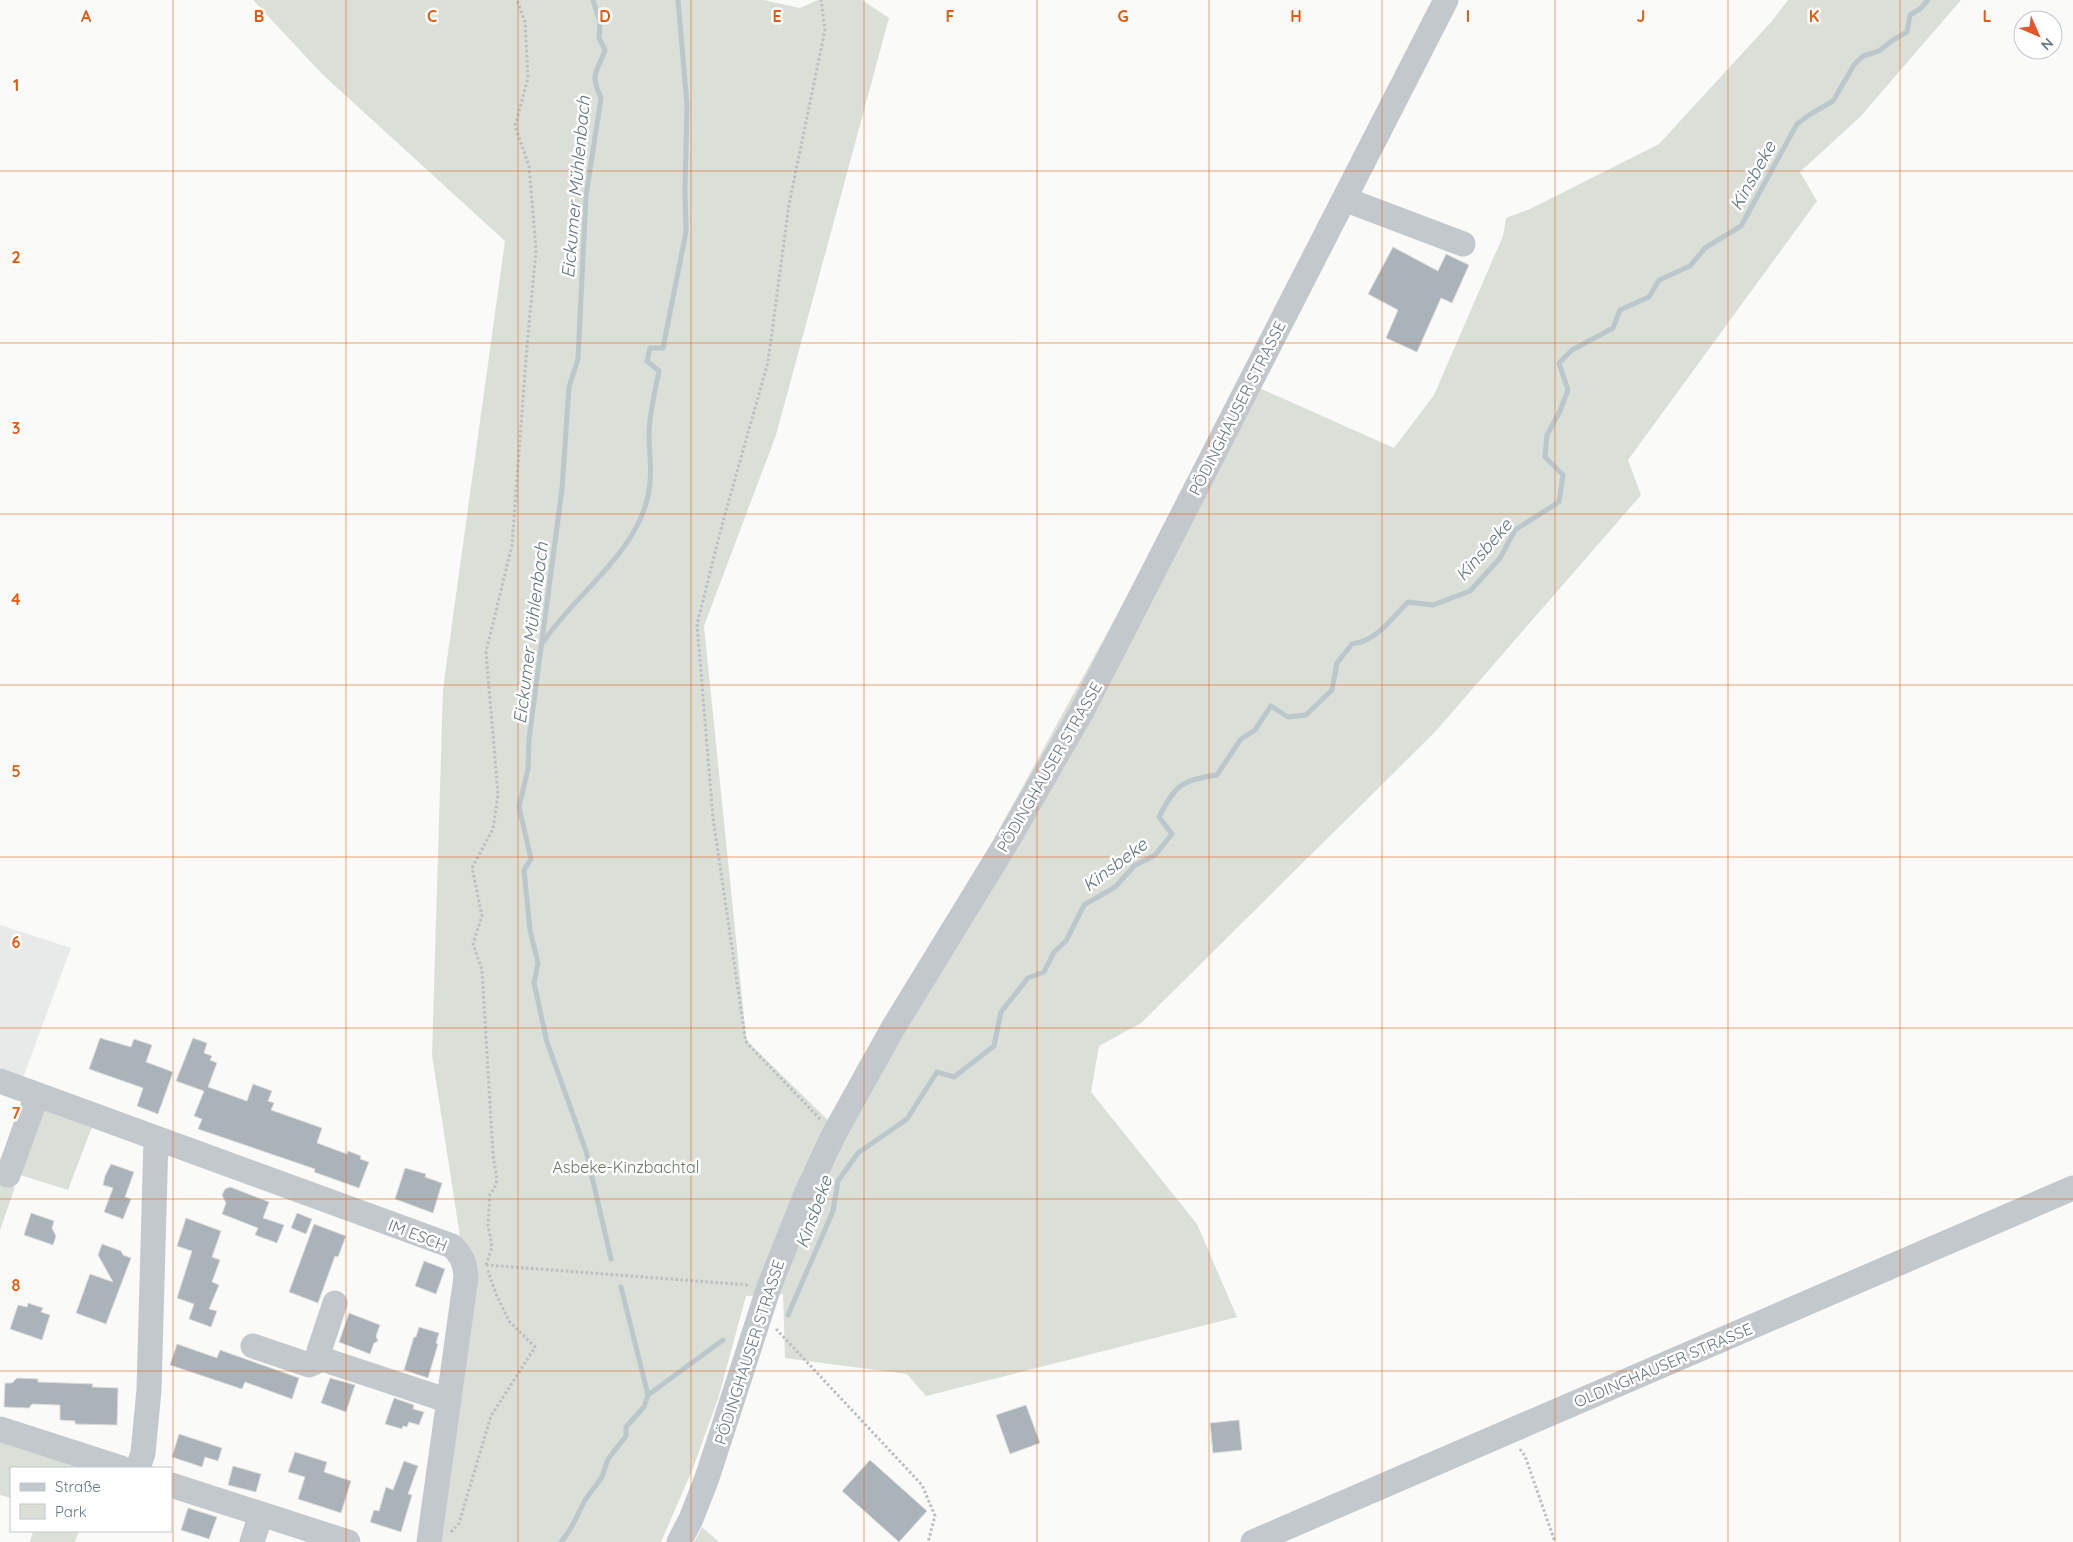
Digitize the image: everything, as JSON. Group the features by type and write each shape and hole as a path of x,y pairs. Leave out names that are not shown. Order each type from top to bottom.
{"street":[{"name":"PÖDINGHAUSER STRASSE","path":"679,1542 691,1519 707,1478 769,1287 806,1194 834,1134 893,1028 1005,845 1081,713 1446,0"},
{"path":"1344,199 1463,244"},
{"name":"IM ESCH","path":"0,1081 452,1246 476,1265 466,1277 449,1401 439,1538"},
{"path":"8,1175 37,1095"},
{"path":"138,1467 143,1453 150,1390 150,1315 156,1139"},
{"name":"OLDINGHAUSER STRASSE","path":"1253,1542 2073,1188"},
{"path":"322,1359 319,1351 335,1304"},
{"path":"253,1346 310,1365 322,1359 449,1401"},
{"path":"0,1429 118,1467"},
{"path":"172,1485 348,1542"},
{"path":"252,1542 261,1514"}],"path":[{"path":"476,1265 492,1247 488,1225 490,1194 496,1188 498,1179 493,1162 482,970 473,944 482,916 472,868 493,829 498,795 486,652 512,545 526,346 536,250 529,166 514,126 528,78 525,22 517,0"},
{"path":"821,0 825,30 789,204 768,362 722,525 697,624 713,818 745,1038 747,1043 834,1134"},
{"path":"476,1265 769,1287"},
{"path":"439,1538 459,1523 491,1416 535,1347 509,1321 496,1294 476,1265"},
{"path":"760,1312 922,1485 935,1516 928,1542"},
{"path":"1509,1431 1525,1456 1554,1542"}],"shaded area":[{"path":"0,925 71,948 21,1083 0,1075"}],"green space":[{"name":"Asbeke-Kinzbachtal","path":"253,0 763,0 800,8 818,0 862,0 889,18 776,435 704,626 746,1037 748,1042 829,1121 860,1061 990,846 1217,433 1257,387 1394,448 1434,395 1503,236 1506,218 1530,209 1659,144 1772,21 1788,0 1961,0 1860,117 1800,172 1817,201 1628,460 1641,495 1435,732 1141,1023 1099,1046 1091,1092 1197,1224 1237,1317 926,1396 907,1374 785,1358 783,1294 746,1296 718,1399 693,1468 661,1542 432,1542 478,1279 470,1249 461,1243 432,1055 443,689 505,241 322,74"},
{"path":"39,1104 93,1124 68,1190 14,1173"},
{"path":"0,1181 15,1187 0,1230"},
{"path":"0,1437 97,1467 10,1467 10,1498 0,1495"},
{"path":"702,1527 719,1542 694,1542"},
{"path":"33,1532 79,1532 75,1542 30,1542"}],"building":[{"path":"1393,247 1438,271 1446,254 1469,265 1452,303 1441,298 1417,352 1386,338 1398,310 1368,294"},
{"path":"100,1038 131,1047 134,1039 152,1045 146,1062 173,1072 158,1114 137,1106 143,1088 89,1069"},
{"path":"193,1038 207,1043 204,1053 212,1056 210,1060 217,1063 208,1087 247,1101 253,1084 272,1091 268,1101 274,1103 271,1110 322,1128 317,1143 347,1154 348,1151 361,1156 360,1159 369,1162 359,1188 314,1172 315,1169 198,1129 202,1119 194,1116 204,1091 176,1081"},
{"path":"111,1164 134,1172 125,1197 131,1199 123,1219 104,1212 113,1188 103,1185"},
{"path":"405,1168 426,1174 425,1177 442,1183 433,1213 395,1199"},
{"path":"230,1187 269,1202 263,1218 284,1225 277,1243 255,1235 258,1228 222,1214 226,1203 222,1195 225,1189"},
{"path":"31,1213 54,1221 52,1228 56,1236 53,1245 24,1235"},
{"path":"297,1213 312,1219 306,1234 291,1228"},
{"path":"186,1218 221,1231 212,1257 220,1260 212,1282 219,1285 209,1309 217,1311 211,1327 189,1319 194,1304 177,1298 192,1251 177,1246"},
{"path":"314,1224 346,1236 338,1257 335,1256 318,1303 289,1292"},
{"path":"102,1244 121,1251 123,1255 131,1258 106,1324 76,1313 90,1274 113,1282 98,1255"},
{"path":"424,1261 445,1269 436,1294 415,1286"},
{"path":"28,1303 43,1308 41,1312 50,1315 42,1340 10,1329 18,1305 27,1307"},
{"path":"349,1313 380,1325 376,1336 378,1341 374,1343 370,1354 339,1342"},
{"path":"419,1327 439,1333 436,1343 438,1344 428,1378 404,1370"},
{"path":"177,1344 217,1358 220,1350 299,1378 292,1399 245,1382 242,1389 170,1365"},
{"path":"17,1378 38,1379 38,1382 93,1384 92,1387 118,1388 117,1425 75,1424 75,1421 60,1420 60,1405 32,1404 29,1408 4,1407 5,1383 12,1383"},
{"path":"330,1378 355,1385 346,1412 321,1403"},
{"path":"394,1398 414,1405 413,1409 424,1412 419,1425 409,1422 407,1427 403,1426 402,1429 385,1424"},
{"path":"1026,1405 1040,1443 1010,1454 996,1415"},
{"path":"1239,1420 1242,1450 1213,1453 1210,1423"},
{"path":"179,1434 222,1448 218,1461 205,1457 202,1467 172,1457"},
{"path":"295,1452 327,1462 324,1472 351,1481 341,1513 298,1499 305,1477 288,1472"},
{"path":"870,1460 927,1511 899,1542 842,1491"},
{"path":"404,1461 418,1466 408,1494 412,1495 401,1532 370,1522 374,1510 379,1511 386,1487 393,1490"},
{"path":"233,1466 261,1474 256,1492 228,1485"},
{"path":"188,1508 217,1517 209,1539 181,1530"}],"waterway":[{"name":"Eickumer Mühlenbach","path":"593,0 600,22 599,38 605,50 595,77 601,98 586,196 578,359 569,387 562,489 529,739 528,769 519,807 531,859 524,870 530,930 538,963 534,983 547,1042 586,1151 611,1259"},
{"path":"544,641 557,623 603,573 631,537 641,517 648,496 651,472 650,423 659,371 647,361 650,348 663,348 686,232 687,105 678,0"},
{"name":"Kinsbeke","path":"788,1315 833,1211 838,1181 858,1153 907,1119 937,1072 954,1077 994,1046 1001,1012 1028,978 1044,972 1054,952 1066,941 1084,905 1115,887 1134,866 1155,855 1172,834 1159,817 1175,791 1187,782 1217,775 1241,739 1255,730 1271,706 1288,717 1306,715 1332,690 1337,663 1352,644 1369,639 1376,634 1408,602 1433,605 1470,591 1500,558 1515,530 1559,502 1563,475 1545,457 1547,435 1560,411 1568,390 1559,363 1572,350 1613,328 1620,310 1649,297 1659,280 1690,266 1705,248 1741,226 1797,124 1833,101 1854,65 1863,56 1879,51 1907,32 1910,15 1920,9 1928,0"},
{"name":"Eickumer Mühlenbach","path":"621,1287 648,1395"},
{"name":"Kinsbeke","path":"561,1542 570,1530 585,1500 602,1477 608,1459 626,1436 626,1427 644,1407 648,1395 723,1340"}]}
